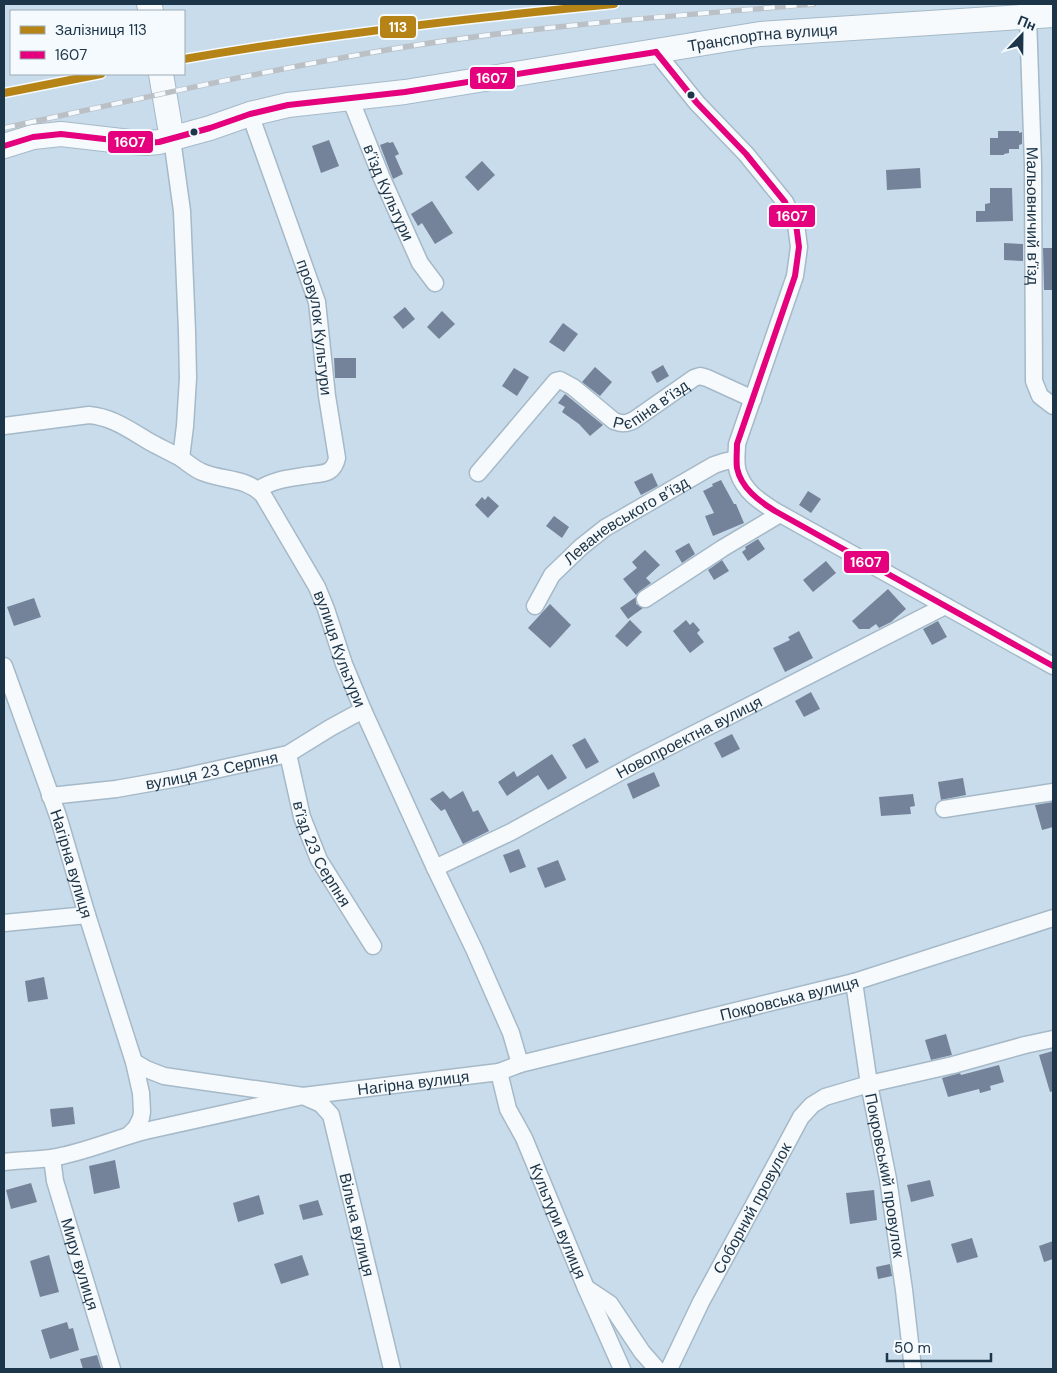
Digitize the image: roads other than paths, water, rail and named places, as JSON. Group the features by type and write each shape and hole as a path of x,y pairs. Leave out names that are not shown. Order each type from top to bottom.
{"street":[{"name":"Транспортна вулиця","path":"4,146 33,137 61,134 147,143 172,139 250,114 288,105 405,92 760,34 1053,14"},
{"name":"Мальовничий в’їзд","path":"1028,17 1034,165 1034,381 1040,396 1053,406"},
{"path":"656,52 696,103 746,154 785,202 796,224 799,246 795,276 737,444 737,471 744,485 756,499 780,514 1053,664"},
{"path":"161,75 182,211 188,378 186,426 181,458"},
{"name":"в’їзд Культури","path":"350,98 381,176 420,263 435,283"},
{"name":"провулок Культури","path":"250,114 317,302 327,396 337,458 332,468 325,472 280,480 264,485 258,490"},
{"name":"Рєпіна в’їзд","path":"478,473 556,381 560,380 573,387 614,421 621,424 627,424 634,420 694,378 700,376 752,399"},
{"name":"вулиця Культури","path":"4,426 89,415 110,419 181,458 201,472 246,482 258,490 266,499 317,588 362,710 474,949 511,1033 520,1064"},
{"name":"Леваневського в’їзд","path":"535,606 552,575 581,547 605,528 714,465 736,459"},
{"path":"645,599 697,564 780,514"},
{"name":"Новопроектна вулиця","path":"435,868 511,832 635,764 945,606"},
{"name":"Нагірна вулиця","path":"5,674 50,796 134,1062 141,1093 142,1112 136,1128 129,1135"},
{"name":"вулиця 23 Серпня","path":"50,796 116,789 178,778 288,754 362,710"},
{"name":"в’їзд 23 Серпня","path":"288,754 302,817 320,860 373,946"},
{"path":"944,809 1053,792"},
{"path":"4,924 87,915"},
{"name":"Покровська вулиця","path":"520,1064 854,982 1053,918"},
{"name":"Покровський провулок","path":"854,982 868,1084 888,1179 913,1369"},
{"name":"Соборний провулок","path":"669,1369 701,1302 808,1109 820,1099 868,1084 953,1065 1053,1039"},
{"name":"Нагірна вулиця","path":"134,1062 164,1076 303,1096"},
{"name":"Нагірна вулиця","path":"4,1162 52,1158 129,1135 303,1096 499,1072 520,1064"},
{"name":"Культури вулиця","path":"499,1072 508,1109 524,1138 586,1288 622,1369"},
{"name":"Вільна вулиця","path":"303,1096 321,1104 331,1114 392,1369"},
{"name":"Миру вулиця","path":"52,1158 55,1180 112,1369"},
{"path":"586,1288 610,1304 642,1352 657,1369"}],"railway":[{"path":"4,128 246,76 444,41 603,22 814,4"}],"rail line":[{"name":"113","path":"185,59 399,27 614,4"},
{"name":"113","path":"4,93 96,75"}]}
